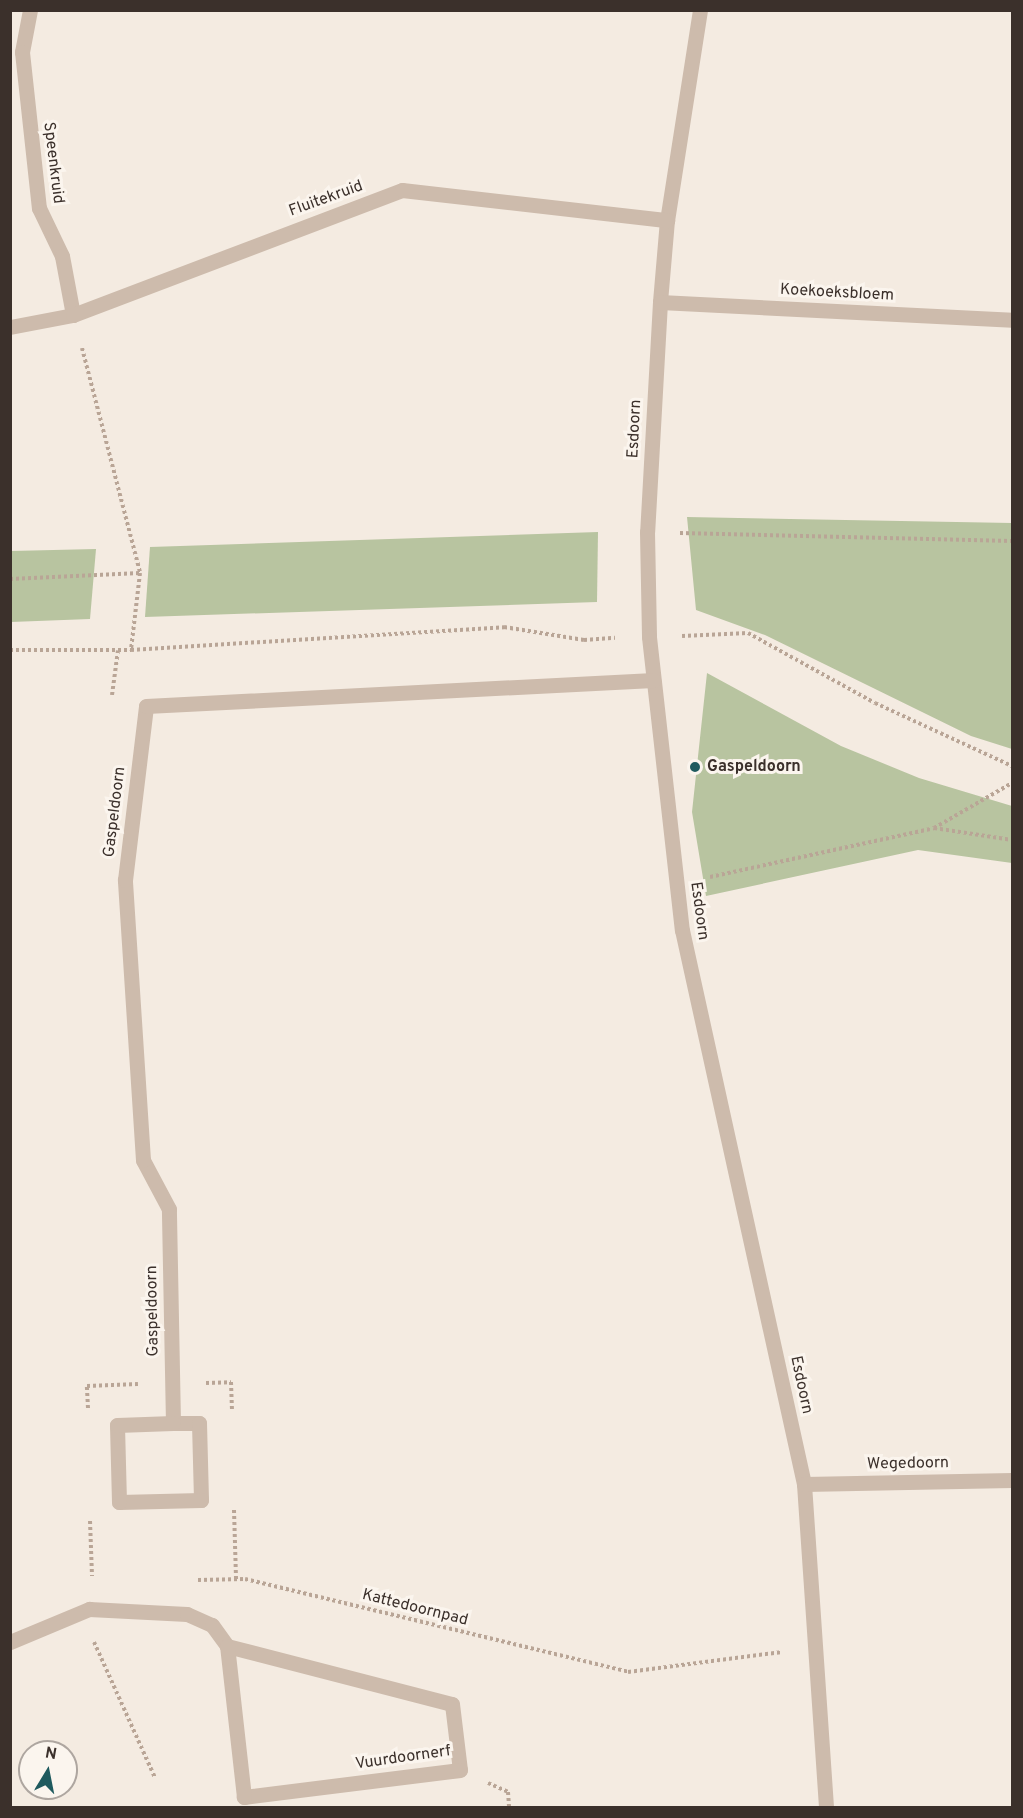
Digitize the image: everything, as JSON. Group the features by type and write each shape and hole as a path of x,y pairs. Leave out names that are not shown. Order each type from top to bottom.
{"street":[{"name":"Speenkruid","path":"30,10 22,52 39,208 62,256 73,315"},
{"name":"Esdoorn","path":"700,10 667,220 660,302 647,532 653,680 682,930 804,1484 817,1647 826,1808"},
{"name":"Fluitekruid","path":"10,327 73,315 402,190 667,220"},
{"name":"Koekoeksbloem","path":"660,302 1012,320"},
{"name":"Gaspeldoorn","path":"173,1423 169,1209 143,1160 125,880 146,706 653,680"},
{"path":"173,1423 199,1423 201,1500 119,1502 117,1425 173,1423"},
{"name":"Wegedoorn","path":"804,1484 1012,1480"},
{"path":"10,1642 89,1609 187,1614 212,1625 227,1646"},
{"name":"Vuurdoornerf","path":"227,1646 452,1704 460,1770 244,1797 227,1646"}],"path":[{"path":"73,315 140,573 131,650"},
{"path":"647,532 1012,541"},
{"path":"10,579 140,573"},
{"path":"677,884 934,828 1012,783"},
{"path":"934,828 1012,840"},
{"name":"Kattedoornpad","path":"188,1580 245,1579 628,1672 817,1647"},
{"path":"84,1581 104,1581"}],"green space":[{"path":"687,517 1012,523 1012,749 971,736 765,635 696,610"},
{"path":"598,532 597,602 145,617 150,547"},
{"path":"96,549 90,619 11,622 11,551"},
{"path":"707,673 841,746 919,778 1012,806 1012,863 918,850 706,896 692,812"}],"place":[{"name":"Gaspeldoorn","path":"695,767"}]}
